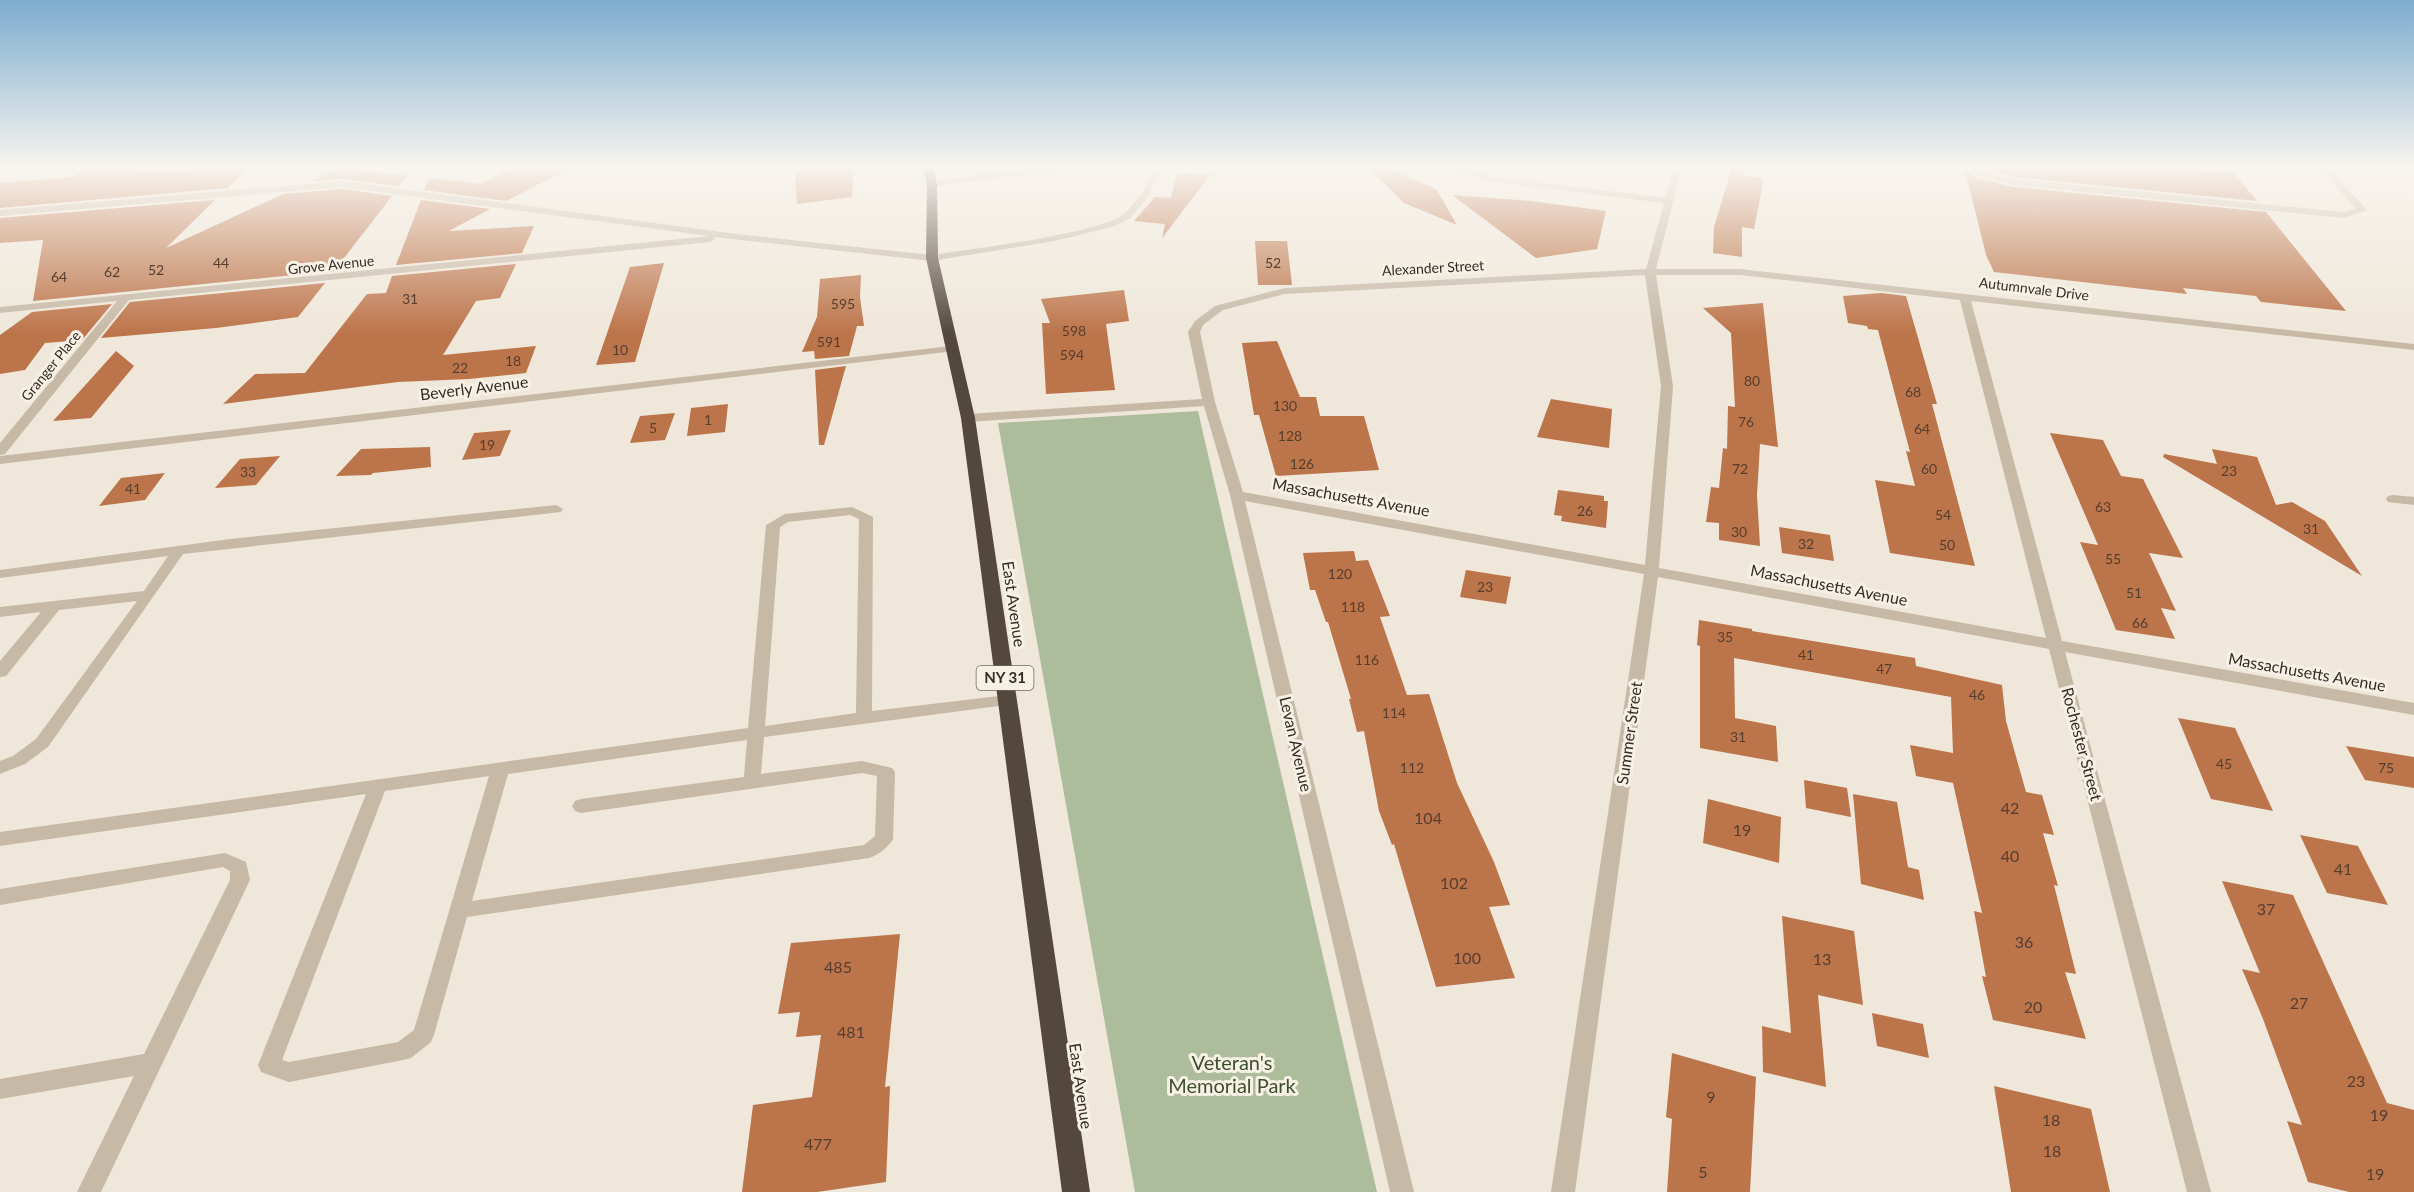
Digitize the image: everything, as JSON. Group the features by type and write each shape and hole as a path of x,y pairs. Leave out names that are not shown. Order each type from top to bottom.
{"highway":[{"name":"East Avenue","path":"931,223 932,258 968,418 1076,1192"}],"street":[{"path":"629,223 736,237 932,258 1054,238 1115,223"},
{"path":"1650,272 1663,223"},
{"name":"Grove Avenue","path":"0,310 736,237"},
{"name":"Autumnvale Drive","path":"1650,272 1740,272 2414,347"},
{"name":"Alexander Street","path":"1219,308 1285,291 1650,272"},
{"name":"Summer Street","path":"1563,1192 1652,570 1667,386 1650,272"},
{"name":"Rochester Street","path":"1964,296 2199,1192"},
{"name":"Granger Place","path":"0,451 125,299"},
{"name":"Levan Avenue","path":"1219,308 1200,323 1194,332 1209,402 1237,495 1402,1192"},
{"name":"Beverly Avenue","path":"0,460 951,349"},
{"path":"968,418 1209,402"},
{"name":"Massachusetts Avenue","path":"1237,495 2414,710"},
{"path":"2392,498 2414,501"},
{"path":"0,574 230,543 556,509"},
{"path":"752,782 773,525 785,518 852,510 866,517 864,718"},
{"path":"0,768 19,760 42,743 178,551"},
{"path":"0,612 149,595"},
{"path":"0,672 54,606"},
{"path":"0,839 864,718 1008,700"},
{"path":"460,910 869,851 884,839 886,772 862,767 581,806"},
{"path":"377,788 269,1065 289,1072 403,1052 423,1035 500,770"},
{"path":"0,897 225,860 239,867 240,880 88,1192"},
{"path":"0,1089 151,1063"}],"green space":[{"name":"Veteran's Memorial Park","path":"1198,411 1377,1192 1135,1192 998,423"}],"building":[{"path":"0,223 192,223 166,248 221,223 371,223 334,271 33,301 43,240 0,243"},
{"path":"412,223 465,223 449,231 534,226 522,253 396,265"},
{"path":"1151,223 1174,223 1162,238 1165,224"},
{"path":"1489,223 1603,223 1597,249 1536,258"},
{"path":"1715,223 1755,223 1754,229 1742,227 1742,257 1713,253"},
{"path":"1978,223 2275,223 2346,311 2261,302 2256,296 2183,288 2187,294 1994,272 1986,255"},
{"path":"1255,241 1287,241 1292,285 1258,285"},
{"path":"664,263 635,362 596,365 630,267"},
{"path":"516,264 500,298 476,301 443,355 536,346 526,373 469,379 398,382 223,404 255,374 305,373 367,294 386,293 392,276"},
{"path":"861,275 860,297 864,326 857,326 849,356 815,359 814,351 802,352 817,317 820,279"},
{"path":"325,283 298,317 216,328 101,338 130,302"},
{"path":"1124,290 1129,321 1106,324 1115,390 1046,394 1042,323 1050,323 1041,299"},
{"path":"1881,293 1906,296 1937,404 1932,404 1975,566 1890,553 1875,480 1915,486 1906,451 1910,452 1878,330 1848,323 1843,296"},
{"path":"1763,303 1778,447 1760,444 1757,495 1760,546 1719,540 1719,523 1706,522 1711,487 1719,488 1723,448 1727,449 1728,406 1735,407 1731,333 1703,308"},
{"path":"112,304 82,340 45,343 25,370 0,374 0,335 32,312"},
{"path":"1277,341 1300,397 1316,397 1320,416 1364,416 1379,470 1276,476 1259,415 1254,415 1242,343"},
{"path":"116,351 134,366 91,418 53,421"},
{"path":"846,366 824,445 819,445 815,370"},
{"path":"1551,399 1612,409 1609,448 1537,437"},
{"path":"728,404 725,432 687,436 691,408"},
{"path":"675,413 665,440 630,443 640,416"},
{"path":"511,430 500,456 462,460 474,433"},
{"path":"2050,433 2103,440 2121,476 2143,479 2183,558 2149,553 2176,611 2161,608 2175,639 2116,630 2080,542 2098,545"},
{"path":"430,447 431,467 371,475 336,476 361,449"},
{"path":"2212,449 2257,457 2276,505 2292,502 2325,521 2362,576 2163,457 2164,454 2217,464"},
{"path":"280,456 256,485 215,488 240,459"},
{"path":"165,473 145,500 99,506 121,478"},
{"path":"1558,490 1604,496 1604,501 1608,501 1606,528 1561,521 1562,516 1554,515"},
{"path":"1779,527 1830,535 1834,561 1782,553"},
{"path":"1354,551 1356,561 1368,560 1390,616 1380,617 1407,695 1429,694 1457,783 1494,862 1510,905 1489,907 1515,978 1436,987 1394,844 1392,845 1379,811 1364,731 1357,732 1349,699 1351,699 1328,622 1326,622 1315,590 1310,590 1303,553"},
{"path":"1466,570 1511,577 1506,604 1460,597"},
{"path":"1699,620 1915,658 1916,666 2002,685 2006,721 2026,792 2042,795 2054,835 2043,833 2058,886 2054,885 2076,974 2065,972 2086,1039 1993,1020 1982,976 1986,977 1974,911 1982,913 1953,783 1916,776 1910,745 1953,753 1951,697 1734,658 1735,718 1776,726 1778,762 1700,748 1700,646 1697,645"},
{"path":"2178,718 2235,728 2273,811 2211,799"},
{"path":"2346,746 2414,757 2414,788 2365,780"},
{"path":"1804,780 1847,788 1851,817 1806,808"},
{"path":"1853,794 1897,802 1908,867 1919,870 1924,900 1861,884"},
{"path":"1708,799 1781,817 1779,863 1703,843"},
{"path":"2300,835 2358,846 2388,905 2327,893"},
{"path":"2222,881 2293,895 2387,1103 2414,1110 2414,1192 2349,1192 2308,1182 2287,1121 2302,1125 2242,969 2260,973"},
{"path":"1782,916 1854,931 1863,1005 1818,995 1826,1087 1763,1072 1762,1026 1791,1033"},
{"path":"900,934 885,1087 890,1086 886,1182 817,1192 742,1192 753,1105 812,1097 821,1035 796,1037 800,1012 778,1014 791,943"},
{"path":"1872,1013 1923,1024 1929,1058 1877,1046"},
{"path":"1672,1053 1756,1077 1750,1192 1667,1192 1672,1119 1666,1117"},
{"path":"1994,1086 2091,1109 2110,1192 2011,1192"}]}
